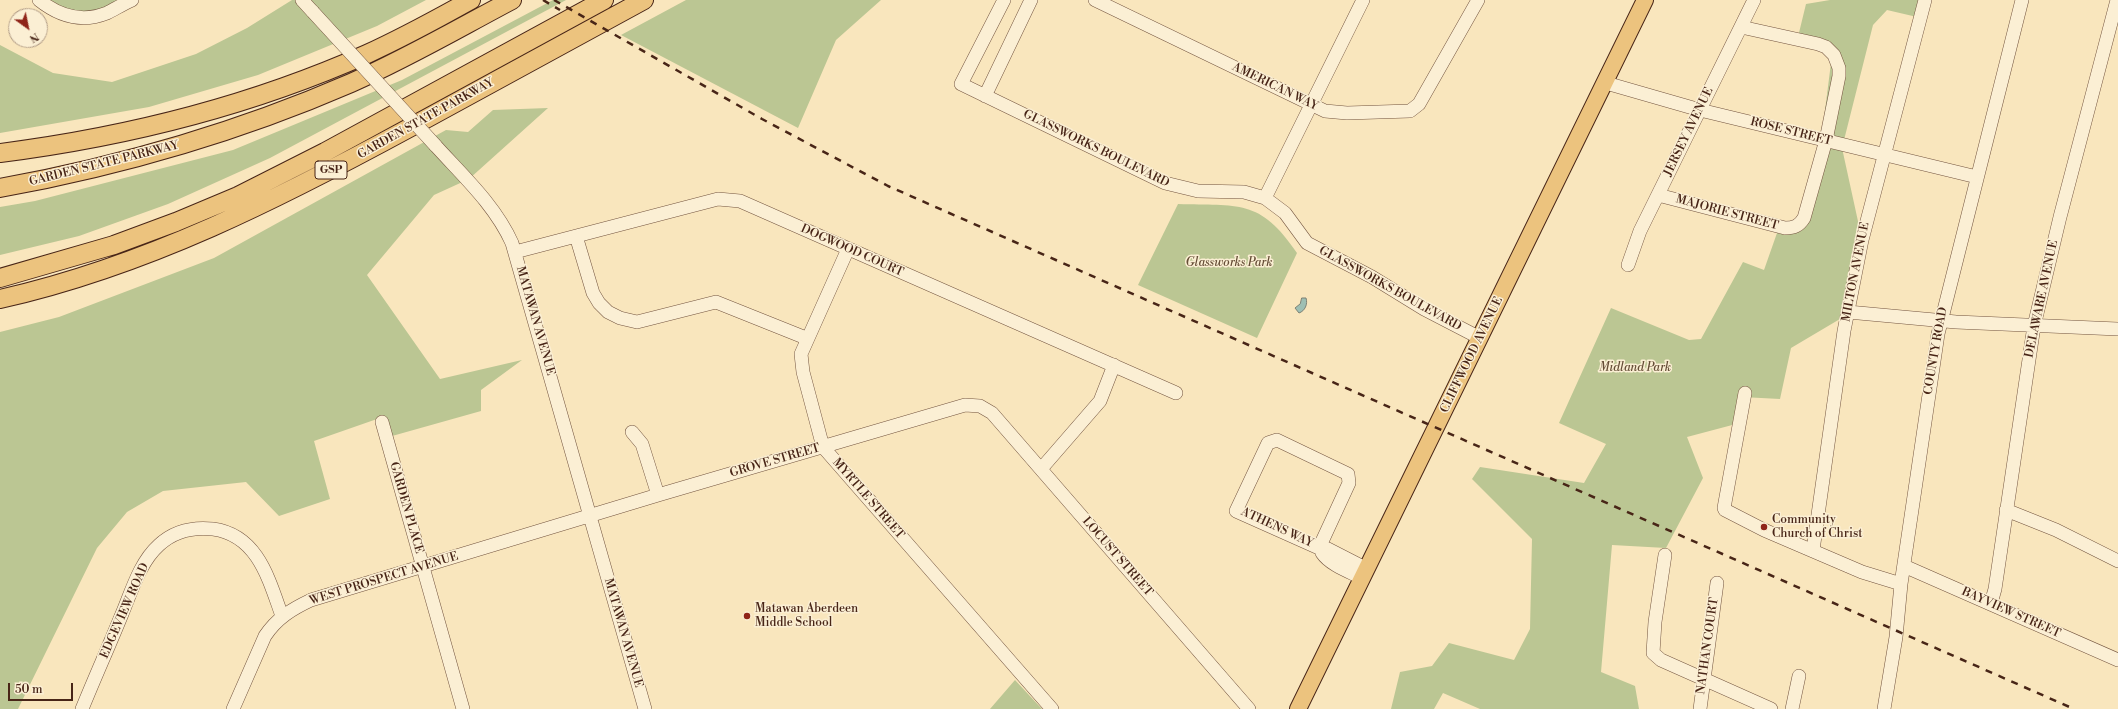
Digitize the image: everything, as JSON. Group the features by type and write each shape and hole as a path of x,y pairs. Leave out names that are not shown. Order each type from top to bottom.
{"highway":[{"name":"GARDEN STATE PARKWAY","path":"0,153 61,145 123,133 185,118 247,100 366,54 471,0"},
{"name":"GARDEN STATE PARKWAY","path":"0,188 127,160 246,125 301,104 380,70 512,0"},
{"name":"GARDEN STATE PARKWAY","path":"0,278 114,245 176,222 238,196 325,152 604,0"},
{"name":"GARDEN STATE PARKWAY","path":"0,300 71,281 132,261 191,238 250,211 336,168 644,0"}],"main road":[{"name":"CLIFFWOOD AVENUE","path":"1298,709 1606,83 1645,0"}],"street":[{"path":"39,0 55,12 80,18 106,13 132,0"},
{"name":"MATAWAN AVENUE","path":"302,0 492,208 507,232 515,252 644,709"},
{"name":"GLASSWORKS BOULEVARD","path":"1004,0 961,84 1165,184 1198,191 1244,192 1265,198 1285,213 1301,236 1312,246 1372,277 1424,309 1480,338"},
{"path":"985,96 1031,0"},
{"name":"AMERICAN WAY","path":"1095,0 1325,111 1410,111 1419,104 1478,0"},
{"path":"1265,198 1363,0"},
{"name":"JERSEY AVENUE","path":"1628,265 1640,231 1754,0"},
{"name":"MILTON AVENUE","path":"1813,550 1848,312 1862,240 1925,0"},
{"name":"COUNTY ROAD","path":"1884,709 1896,637 1901,584 1941,320 2022,0"},
{"name":"DELAWARE AVENUE","path":"1990,603 1995,589 2034,326 2117,0"},
{"name":"MAJORIE STREET","path":"1658,195 1785,228 1794,228 1800,224 1804,218 1826,140 1839,76 1839,68 1834,55 1829,50 1818,44 1741,27"},
{"name":"ROSE STREET","path":"1606,83 1700,110 1976,177"},
{"name":"DOGWOOD COURT","path":"515,252 718,199 740,201 1176,392"},
{"path":"576,236 593,293 599,303 608,312 620,318 637,322 716,302 806,338"},
{"name":"MYRTLE STREET","path":"848,249 800,354 823,447 1052,709"},
{"path":"1848,312 2034,326 2118,329"},
{"path":"1041,469 1100,401 1114,366"},
{"path":"1745,393 1724,508 1764,530 1862,572 1901,584"},
{"name":"GROVE STREET","path":"590,515 965,405 975,405 982,408"},
{"name":"LOCUST STREET","path":"982,408 992,413 1249,709"},
{"name":"GARDEN PLACE","path":"382,422 463,709"},
{"path":"632,432 642,444 658,495"},
{"name":"ATHENS WAY","path":"1319,548 1349,483 1348,474 1277,440 1268,443 1236,511 1319,548 1328,550 1365,573"},
{"path":"2006,510 2056,530 2118,561"},
{"name":"WEST PROSPECT AVENUE","path":"233,709 264,636 282,616 311,600 590,515"},
{"name":"EDGEVIEW ROAD","path":"82,709 142,568 159,545 175,534 196,528 211,529 227,533 245,543 254,552 265,569 282,616"},
{"path":"1666,555 1655,622 1653,653 1661,660 1771,709"},
{"name":"BAYVIEW STREET","path":"1904,566 2118,660"},
{"name":"NATHAN COURT","path":"1700,709 1717,583"},
{"path":"1792,709 1799,676"}],"green space":[{"path":"46,0 122,0 104,10 77,13"},
{"path":"292,0 426,0 377,26 258,75 149,107 0,133 0,45 53,73 112,82 196,54 247,28"},
{"path":"553,0 566,0 270,158 168,204 79,236 0,255 0,207 35,201 233,150 402,80"},
{"path":"686,0 881,0 836,40 798,128 621,35"},
{"name":"Midland Park","path":"1830,0 1923,0 1917,17 1887,10 1873,25 1842,148 1861,235 1845,316 1791,348 1780,399 1742,397 1736,424 1687,437 1703,478 1666,548 1612,545 1601,672 1635,686 1639,709 1480,709 1443,693 1434,709 1391,709 1400,672 1432,666 1449,643 1514,660 1530,629 1532,539 1472,479 1480,467 1584,483 1606,444 1559,423 1611,308 1689,340 1701,339 1743,262 1764,270 1777,233 1786,235 1801,231 1821,142 1832,55 1797,41 1806,4"},
{"path":"548,108 469,179 434,195 367,275 440,379 522,360 481,390 481,411 385,438 377,419 314,441 330,499 279,516 246,482 163,491 127,512 97,548 18,709 0,709 0,332 59,317 214,258 446,130 468,132 493,110"},
{"name":"Glassworks Park","path":"1178,204 1232,206 1259,214 1271,222 1284,235 1297,253 1257,338 1138,285"},
{"path":"1015,680 1042,709 990,709"}],"water":[{"path":"1302,298 1306,298 1306,305 1303,311 1299,313 1295,308 1300,304"}],"railway":[{"path":"543,0 560,10"},
{"path":"554,0 762,119 888,186 2074,709"}],"place":[{"name":"Community Church of Christ","path":"1764,527"},
{"name":"Matawan Aberdeen Middle School","path":"747,616"}]}
